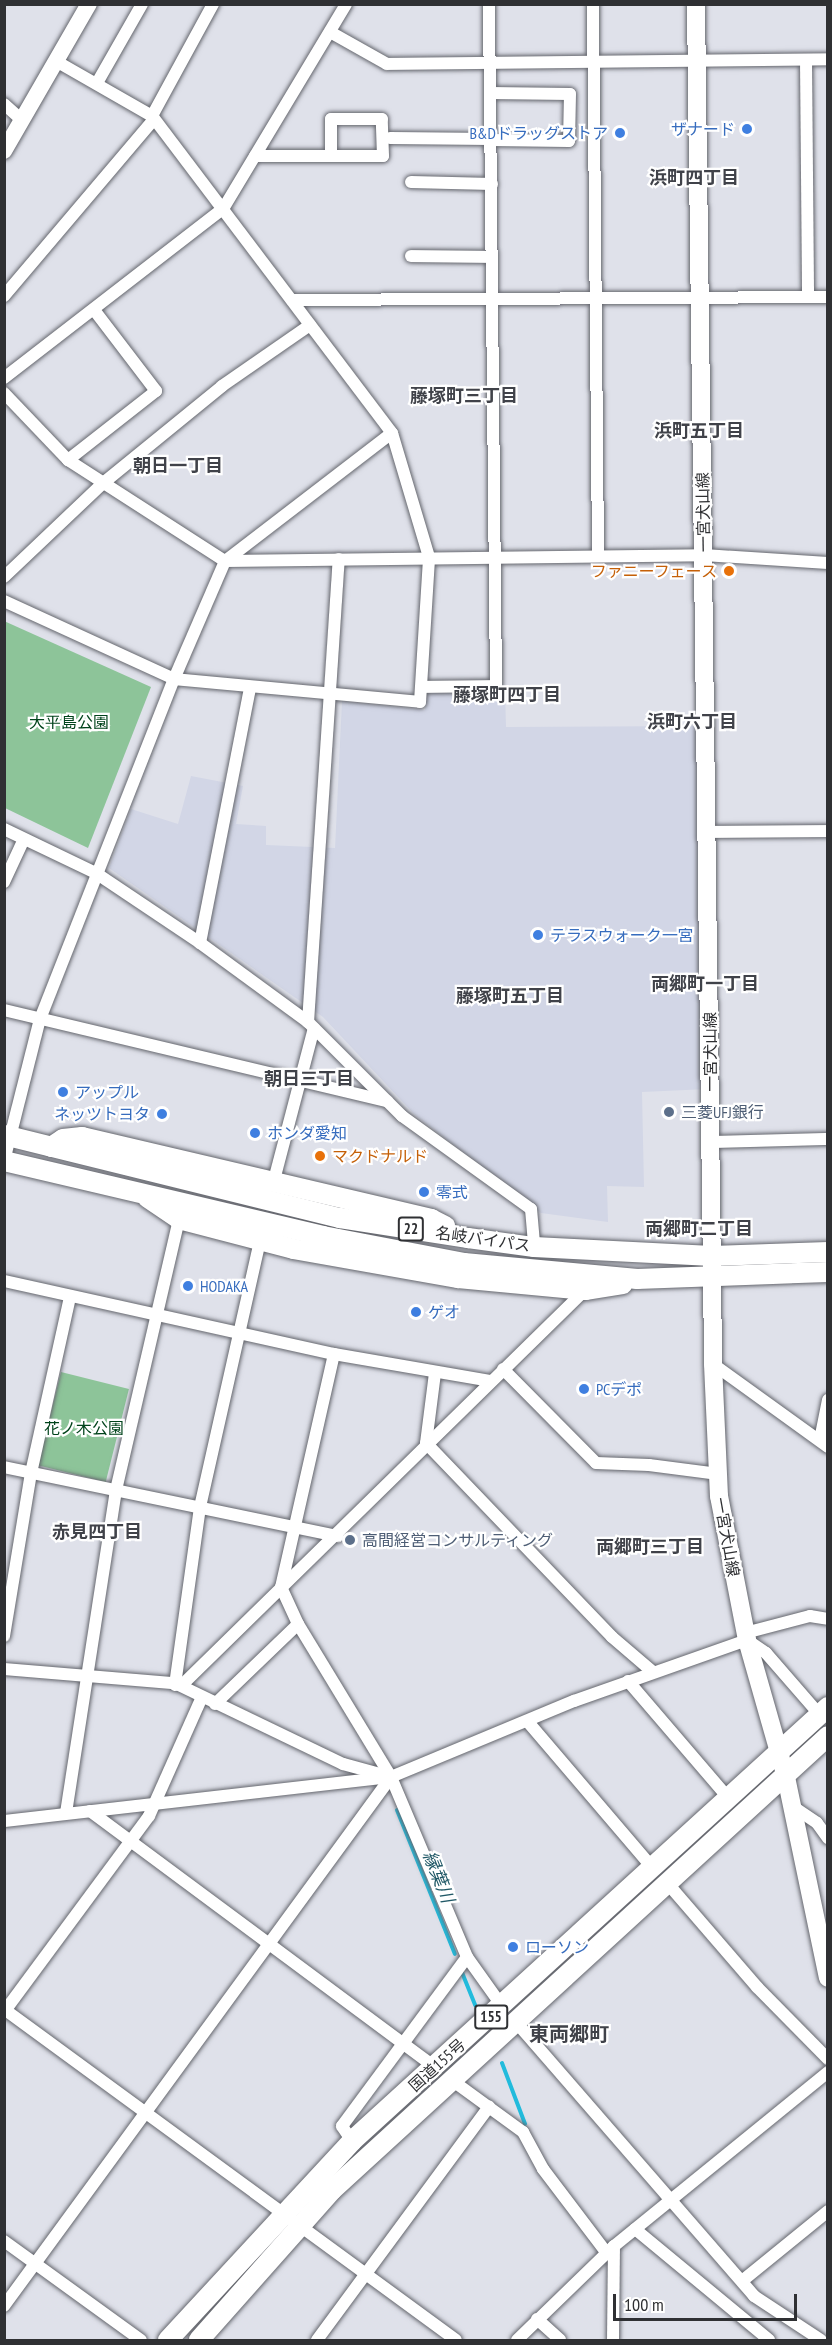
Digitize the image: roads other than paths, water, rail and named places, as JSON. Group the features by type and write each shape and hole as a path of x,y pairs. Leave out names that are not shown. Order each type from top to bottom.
{"highway":[{"name":"名岐バイパス","path":"7,1136 340,1218 468,1238 534,1247 712,1257 825,1249"},
{"name":"22","path":"51,1147 63,1139 82,1137 242,1177 430,1219 468,1238"},
{"name":"名岐バイパス","path":"4,1161 323,1236 464,1263 637,1280 828,1272"},
{"path":"207,1187 242,1177"},
{"name":"22","path":"139,1191 179,1219 292,1250 458,1278 585,1290 606,1290 637,1280"},
{"path":"292,1250 323,1236"},
{"name":"国道155号","path":"168,2340 284,2211 352,2141 652,1867 730,1800 779,1750 823,1711"},
{"name":"国道155号","path":"199,2340 332,2190 669,1885 828,1736"}],"main road":[{"path":"4,151 89,4"},
{"name":"一宮犬山線","path":"696,4 713,1364 718,1473 746,1637 786,1777 828,1978"}],"street":[{"path":"98,83 142,4"},
{"path":"4,296 153,117 213,4"},
{"path":"4,378 223,209 346,4"},
{"path":"422,687 496,686 489,4"},
{"path":"593,4 591,62 598,555"},
{"path":"330,32 387,64 828,59"},
{"path":"806,60 808,297"},
{"path":"4,601 174,679 420,702 429,557 392,433 153,117 98,83 56,61"},
{"path":"390,138 569,141 570,93 490,93"},
{"path":"4,104 23,121"},
{"path":"255,156 331,156 383,156 382,119 331,119 331,156"},
{"path":"411,182 492,184"},
{"path":"411,256 492,256"},
{"path":"292,300 828,297"},
{"path":"68,460 156,391 94,310"},
{"path":"4,577 102,484 222,386 310,325"},
{"path":"4,393 68,460 225,561 704,555 828,563"},
{"path":"4,1161 7,1136 40,1019 174,679 225,561 392,433"},
{"path":"273,1184 300,1083 311,1025 339,559"},
{"path":"200,942 250,687"},
{"path":"4,829 96,873 200,942 311,1025 402,1116 531,1209 534,1247"},
{"path":"707,832 828,831"},
{"path":"4,882 24,838"},
{"path":"4,1010 300,1083 388,1101"},
{"path":"710,1142 828,1139"},
{"path":"66,1814 116,1490 179,1219"},
{"path":"176,1685 200,1507 260,1240"},
{"path":"4,1281 334,1354 490,1381"},
{"path":"4,1669 183,1684 281,1587 338,1536 426,1443 585,1290"},
{"path":"4,1636 31,1473 69,1297"},
{"path":"334,1354 281,1587 298,1624 391,1777 467,1957 502,2006"},
{"path":"713,1364 824,1443"},
{"path":"503,1369 596,1463 718,1473"},
{"path":"426,1443 435,1373"},
{"path":"824,1443 828,1400"},
{"path":"426,1443 612,1637 653,1672"},
{"path":"4,1467 338,1536"},
{"path":"4,1821 391,1777 628,1681 746,1637 810,1616 828,1619"},
{"path":"215,1704 298,1624"},
{"path":"746,1637 766,1653 823,1711"},
{"path":"628,1681 730,1800"},
{"path":"176,1685 343,1764 391,1777"},
{"path":"202,1697 154,1804 130,1841 5,2010 302,2224 456,2340"},
{"path":"528,1722 652,1867"},
{"path":"4,2306 270,1946 391,1777"},
{"path":"792,1806 818,1823 828,1838"},
{"path":"90,1811 435,2067"},
{"path":"669,1885 757,1987 828,2059"},
{"path":"352,2141 342,2126 467,1957"},
{"path":"516,2022 754,2296 821,2340"},
{"path":"517,2340 610,2249 828,2072"},
{"path":"453,2081 523,2132 543,2169 610,2249 613,2340"},
{"path":"317,2340 489,2107"},
{"path":"742,2281 821,2212 828,2211"},
{"path":"635,2229 734,2315 769,2340"},
{"path":"4,2241 141,2340"},
{"path":"537,2319 560,2340"}],"waterway":[{"name":"縁葉川","path":"397,1810 455,1954"},
{"name":"縁葉川","path":"461,1970 475,2005"},
{"name":"縁葉川","path":"502,2063 525,2124"}],"place":[{"name":"ザナード","path":"747,129"},
{"name":"B&Dドラッグストア","path":"620,133"},
{"name":"ファニーフェース","path":"729,571"},
{"name":"テラスウォーク一宮","path":"538,935"},
{"name":"アップル","path":"63,1092"},
{"name":"三菱UFJ銀行","path":"669,1112"},
{"name":"ネッツトヨタ","path":"162,1114"},
{"name":"ホンダ愛知","path":"255,1133"},
{"name":"マクドナルド","path":"320,1156"},
{"name":"零式","path":"424,1192"},
{"name":"HODAKA","path":"188,1286"},
{"name":"ゲオ","path":"416,1312"},
{"name":"PCデポ","path":"584,1389"},
{"name":"高間経営コンサルティング","path":"350,1540"},
{"name":"ローソン","path":"513,1947"}],"district":[{"name":"浜町四丁目","path":"694,178"},
{"name":"藤塚町三丁目","path":"464,396"},
{"name":"浜町五丁目","path":"699,431"},
{"name":"朝日一丁目","path":"178,466"},
{"name":"藤塚町四丁目","path":"507,695"},
{"name":"浜町六丁目","path":"692,722"},
{"name":"両郷町一丁目","path":"705,984"},
{"name":"藤塚町五丁目","path":"510,996"},
{"name":"朝日三丁目","path":"309,1079"},
{"name":"両郷町二丁目","path":"699,1229"},
{"name":"赤見四丁目","path":"97,1532"},
{"name":"両郷町三丁目","path":"650,1547"},
{"name":"東両郷町","path":"569,2034"}],"park label":[{"name":"大平島公園","path":"69,722"},
{"name":"花ノ木公園","path":"84,1428"}]}
